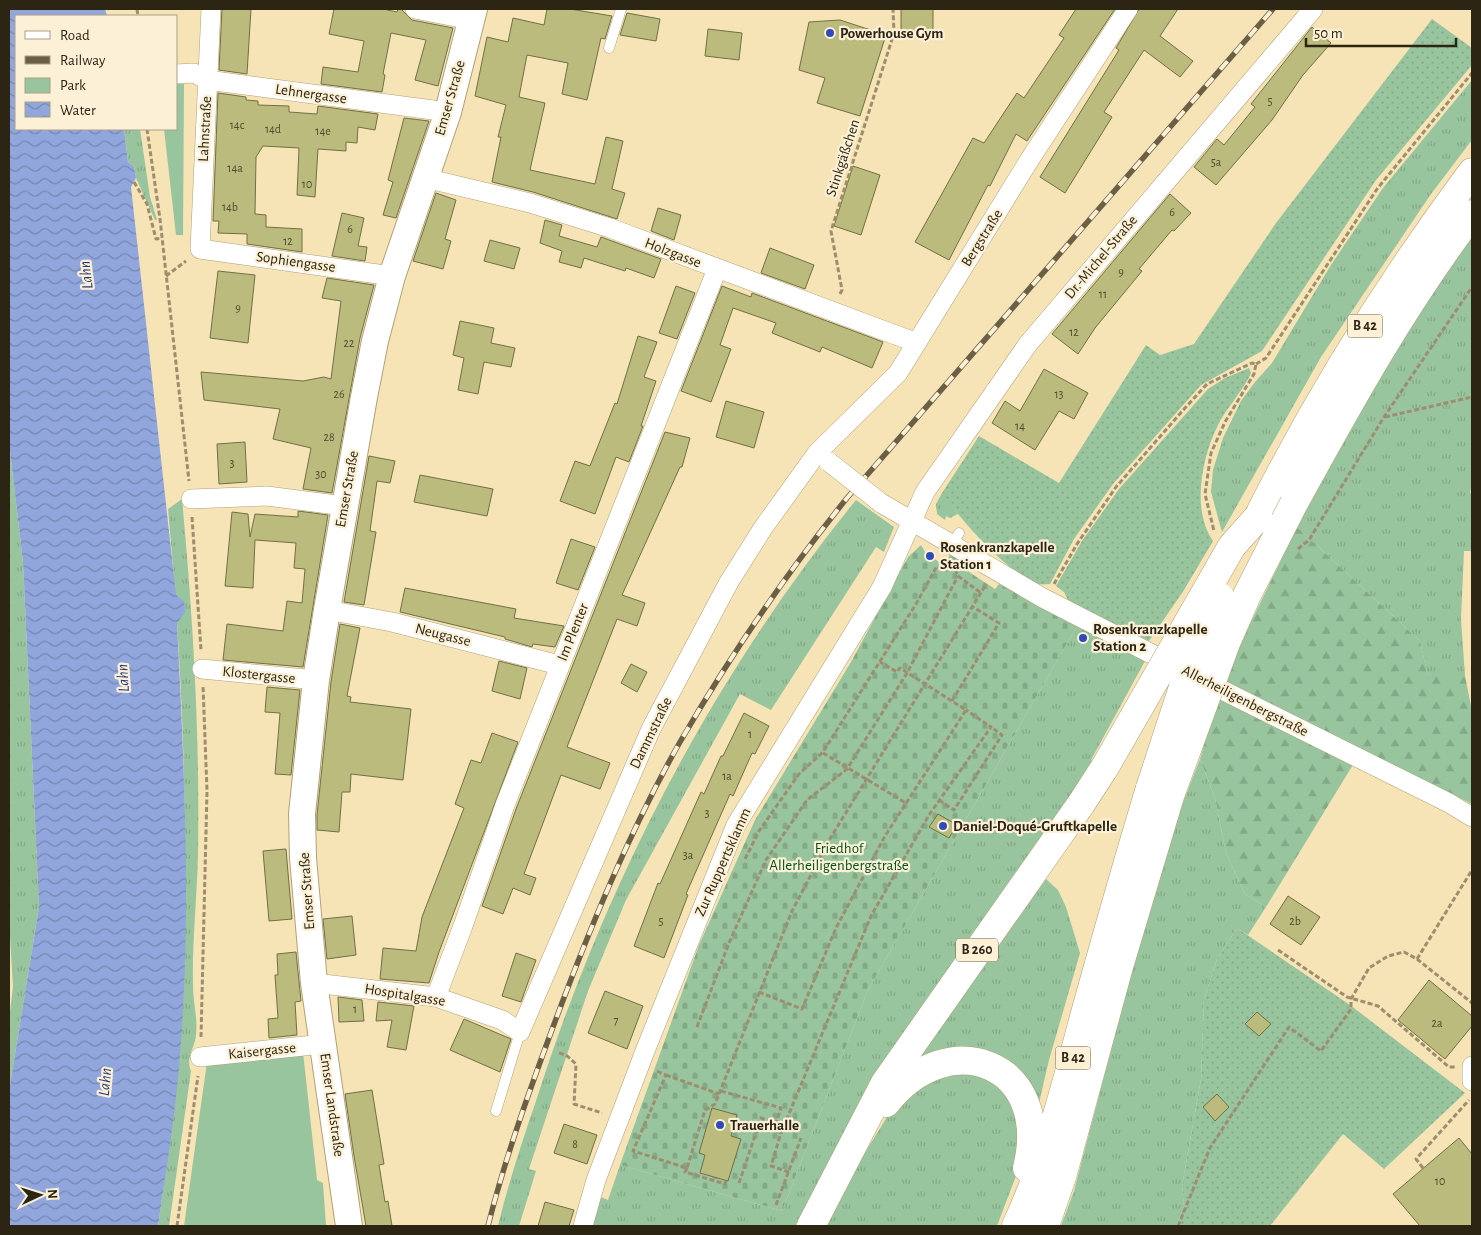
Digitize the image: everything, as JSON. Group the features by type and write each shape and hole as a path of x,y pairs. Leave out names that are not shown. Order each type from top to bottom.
{"highway":[{"name":"B 42","path":"1016,1226 1033,1188 1057,1120 1120,886 1247,595 1308,421 1389,288 1472,172"},
{"name":"B 42","path":"1038,1226 1062,1177 1118,970 1160,792 1166,736 1204,634 1258,516 1283,496 1358,387 1411,300 1472,214"},
{"name":"B 260","path":"811,1226 885,1083 1082,804 1232,546 1258,516"},
{"path":"858,1138 892,1095 904,1083 924,1069 944,1062 964,1061 985,1064 1003,1073 1017,1087 1027,1105 1033,1126 1032,1150 1027,1170 1004,1226"},
{"path":"1045,1226 1062,1177"}],"street":[{"name":"Lahnstraße","path":"200,249 211,9"},
{"path":"415,9 472,14"},
{"name":"Bergstraße","path":"823,458 898,373 1030,159 1128,9"},
{"name":"Dr.-Michel-Straße","path":"914,522 925,492 1028,344 1313,9"},
{"name":"Emser Straße","path":"314,983 303,858 302,814 316,680 327,610 364,397 392,276 448,112 472,14"},
{"name":"Lehnergasse","path":"178,74 194,73 207,80 448,112"},
{"name":"Holzgasse","path":"424,178 530,203 601,225 832,313 917,343"},
{"name":"Sophiengasse","path":"200,249 392,276"},
{"name":"Im Plenter","path":"436,997 464,926 505,805 559,665 717,269"},
{"name":"Allerheiligenbergstraße","path":"823,458 881,503 914,522 956,539 994,570 1043,598 1449,803 1472,817"},
{"name":"Dammstraße","path":"520,1032 615,809 652,728 687,659 763,528 823,458"},
{"path":"191,499 267,496 344,506"},
{"name":"Zur Ruppertsklamm","path":"583,1226 596,1180 619,1119 736,825 882,587 914,522"},
{"name":"Neugasse","path":"327,610 392,622 559,665"},
{"name":"Klostergasse","path":"202,669 316,680"},
{"name":"Hospitalgasse","path":"314,983 436,997 502,1020 520,1032"},
{"name":"Emser Landstraße","path":"314,983 349,1226"},
{"name":"Kaisergasse","path":"200,1057 324,1044"}],"lane":[{"path":"609,48 621,9"},
{"path":"496,1112 520,1032"}],"path":[{"name":"Stinkgäßchen","path":"832,313 842,290 830,231 894,33 893,9"},
{"path":"1043,598 1116,487 1207,384 1248,364 1256,364 1266,358 1376,189 1472,73"},
{"path":"147,130 162,238 191,499 202,669 207,791 200,1057 177,1226"},
{"path":"134,182 147,204 156,239 162,238"},
{"path":"165,277 200,249"},
{"path":"1297,550 1309,540 1384,417 1472,288"},
{"path":"1215,540 1205,494 1211,452 1225,422 1254,374 1256,364"},
{"path":"1384,417 1472,397"},
{"path":"742,865 759,830 799,774 823,752 931,579 937,566 946,570 952,559 958,576 981,593"},
{"path":"726,1180 725,1184 685,1172 705,1110 715,1104 792,911 831,837 926,685 994,570"},
{"path":"698,1027 729,943 766,860 807,800 847,769 907,673 958,576"},
{"path":"952,701 999,623 973,607"},
{"path":"880,662 897,672 900,668 1002,735 954,810 939,800"},
{"path":"759,992 802,1009 836,928 884,836 966,710"},
{"path":"789,1172 771,1166 782,1133 871,916 928,817 991,727"},
{"path":"823,752 847,769 868,779 906,803"},
{"path":"928,817 933,821"},
{"path":"1417,959 1472,870"},
{"path":"1278,950 1351,998 1378,1006 1449,1067 1472,1072"},
{"path":"1178,1226 1210,1148 1289,1027 1321,1051 1351,1009 1351,998 1369,968 1388,956 1404,952 1417,959 1472,1003"},
{"path":"559,1053 566,1055 576,1064 574,1104 619,1119"},
{"path":"653,1080 659,1063"},
{"path":"656,1071 720,1092 781,1108 774,1130 782,1133"},
{"path":"666,1075 633,1151 686,1168"},
{"path":"1423,1168 1416,1160 1472,1095"},
{"path":"740,1183 761,1118 776,1122"},
{"path":"776,1205 800,1138"}],"green space":[{"path":"1432,19 1472,48 1472,65 1376,180 1262,351 1201,385 1113,484 1074,539 1050,584 1035,583 1024,578 984,543 942,493 979,436 1059,483 1146,345 1160,355 1194,344 1276,223"},
{"path":"1472,80 1472,140 1431,194 1321,357 1222,532 1211,492 1213,470 1223,438 1241,401 1272,363 1331,265 1383,188"},
{"path":"178,84 184,84 183,235 176,235 164,130 178,130"},
{"path":"124,130 140,130 150,197 157,220 155,220 136,178 134,167 128,162"},
{"path":"1472,233 1472,483 1470,493 1472,493 1472,551 1464,551 1461,619 1465,676 1428,677 1420,641 1297,527 1385,365"},
{"path":"1249,368 1251,373 1248,380 1218,425 1207,452 1201,483 1202,514 1206,528 1213,541 1184,590 1149,641 1069,602 1064,592 1056,586 1082,541 1119,489 1208,389 1225,378"},
{"path":"9,443 23,562 39,907 9,1091 9,1020 13,987 9,919"},
{"path":"942,493 958,514 950,518 946,516 945,520 937,514 936,504"},
{"path":"182,499 197,720 198,854 193,969 196,1029 189,1061 191,1071 169,1226 158,1226 170,1137 183,958 185,868 181,688 168,509"},
{"path":"856,500 894,527 884,552 876,547 771,710 740,694 626,900 588,991 529,1169 536,1171 519,1226 498,1226 520,1147 564,1020 595,940 630,862 668,786 710,711 755,638 804,568"},
{"path":"1297,527 1420,641 1428,676 1465,676 1472,711 1472,804 1362,750 1266,907 1245,894 1226,853 1215,798 1200,759 1222,682"},
{"name":"Friedhof Allerheiligenbergstraße","path":"921,545 929,559 933,558 944,565 951,553 965,561 969,572 995,589 999,584 1077,626 868,990 782,1211 620,1165 699,945 755,820 851,662 908,557"},
{"path":"1077,626 1145,661 1091,760 1098,763 856,1114 795,1226 588,1226 598,1196 608,1200 620,1165 782,1211 868,990"},
{"path":"1200,759 1215,798 1226,853 1245,894 1266,907 1248,935 1237,928 1217,959 1204,1000 1201,1079 1182,1186 1184,1207 1176,1226 1061,1226 1074,1191 1142,931 1175,823"},
{"path":"1046,879 1058,890 1066,907 1080,953 1049,1060 1038,1107 972,1049 953,1048 934,1053 920,1060 917,1058"},
{"path":"1237,928 1350,1005 1465,1093 1384,1169 1343,1134 1270,1226 1176,1226 1184,1207 1182,1186 1201,1079 1204,1000 1217,959"},
{"path":"303,1052 317,1180 323,1183 326,1226 184,1226 207,1062"},
{"path":"986,1071 1015,1100 1022,1160 997,1226 825,1226 856,1167 892,1109 925,1076"}],"water":[{"name":"Lahn","path":"9,9 105,9 107,15 15,15 15,130 124,130 128,162 134,167 136,178 131,187 176,595 184,601 185,612 177,623 185,832 186,937 184,990 177,1088 158,1226 9,1226 9,1091 39,907 23,562 9,443"}],"building":[{"path":"222,9 251,9 247,74 219,70"},
{"path":"334,9 383,9 397,12 398,9 401,9 412,20 453,28 438,86 415,80 426,40 391,33 383,74 385,75 382,92 321,84 323,67 358,72 364,41 329,34"},
{"path":"547,9 570,9 612,16 605,39 601,38 587,100 562,94 568,63 527,55 519,97 545,103 530,170 595,184 606,137 623,141 612,189 625,193 617,219 533,192 492,182 501,137 498,137 506,105 475,96 487,37 508,42 513,18 544,25"},
{"path":"901,9 933,9 933,32 901,32"},
{"path":"1076,9 1115,9 1027,141 1016,134 949,260 915,242 973,138 984,143 1017,93 1024,98 1064,38 1059,35"},
{"path":"1139,9 1178,9 1160,36 1193,61 1180,77 1144,50 1104,112 1112,117 1065,193 1040,177 1119,50 1116,48"},
{"path":"627,13 660,19 656,41 620,35"},
{"path":"840,20 886,35 860,116 817,103 825,78 799,70 809,22"},
{"path":"1312,27 1331,43 1303,75 1272,120 1216,185 1194,167 1217,139 1224,145 1255,107 1251,104"},
{"path":"708,29 742,33 739,60 705,56"},
{"path":"218,93 246,97 246,100 258,101 258,105 289,106 289,112 317,114 318,106 378,114 375,130 358,127 357,143 346,142 346,151 318,149 315,197 297,195 299,148 263,146 256,157 255,214 266,215 266,227 302,229 302,252 247,244 247,234 218,233 219,221 213,221"},
{"path":"404,118 429,121 396,218 383,215 393,182 388,180"},
{"path":"853,166 880,175 861,235 834,226"},
{"path":"436,193 456,200 445,239 451,241 443,269 413,261"},
{"path":"1170,194 1191,213 1174,231 1172,230 1139,269 1142,271 1095,328 1078,354 1052,334"},
{"path":"658,208 681,215 674,240 651,231"},
{"path":"342,213 364,218 358,246 367,247 365,261 332,256"},
{"path":"545,220 562,225 559,236 597,247 601,237 661,259 654,278 626,268 625,271 584,258 581,268 559,262 562,251 540,243"},
{"path":"490,240 520,248 514,269 484,261"},
{"path":"770,248 814,265 805,289 761,273"},
{"path":"218,271 255,275 248,343 210,338"},
{"path":"327,278 374,285 360,338 332,493 303,489 311,448 273,439 280,409 204,400 201,372 303,381 324,377 331,379 341,301 322,298"},
{"path":"676,286 695,293 677,339 659,333"},
{"path":"722,286 751,297 752,293 883,342 872,368 822,347 820,352 772,333 776,323 733,308 720,345 731,349 711,402 681,391"},
{"path":"460,321 494,328 491,343 515,348 511,367 484,362 478,394 458,390 464,358 453,355"},
{"path":"638,336 657,342 644,377 656,381 641,426 643,426 629,462 616,457 595,514 560,501 575,461 590,466 615,403 617,404"},
{"path":"1044,369 1088,393 1074,419 1059,411 1035,450 992,423 1005,401 1020,411"},
{"path":"726,401 764,412 754,448 716,437"},
{"path":"665,432 690,438 682,467 680,467 622,595 645,603 637,626 617,619 567,747 610,763 600,789 561,775 524,874 536,878 530,895 513,888 503,914 482,906 516,809"},
{"path":"245,442 247,482 219,484 217,444"},
{"path":"369,456 395,461 390,483 377,481 370,531 376,532 364,605 344,602"},
{"path":"420,475 493,489 487,516 414,502"},
{"path":"298,511 328,515 303,667 223,660 227,624 283,631 287,601 302,603 305,569 294,568 296,543 255,540 253,588 225,586 232,512 248,514 250,537 255,514 298,517"},
{"path":"571,539 595,547 578,590 556,583"},
{"path":"405,588 516,609 514,618 564,626 555,647 533,644 532,647 505,639 505,637 400,612"},
{"path":"340,624 360,628 347,696 351,697 350,702 411,709 403,780 351,774 350,792 342,792 339,832 317,830 317,815 331,682"},
{"path":"499,661 527,668 520,699 492,691"},
{"path":"631,664 647,672 637,692 621,683"},
{"path":"267,687 300,690 291,775 275,774 280,713 265,712"},
{"path":"744,713 769,726 755,754 752,753 733,796 730,794 686,894 688,895 664,958 634,946 658,883 660,884 701,792 704,794 721,756 723,756"},
{"path":"492,733 518,742 429,983 380,979 383,948 416,951 422,917 464,808 455,804 471,760 481,763"},
{"path":"938,814 957,825 949,838 929,827"},
{"path":"286,849 292,919 269,921 263,851"},
{"path":"1288,896 1320,917 1301,945 1270,924"},
{"path":"352,916 356,955 327,959 323,919"},
{"path":"296,952 301,1001 295,1002 297,1035 269,1038 268,1019 278,1018 275,975 278,975 277,954"},
{"path":"516,953 536,960 521,1002 502,996"},
{"path":"1429,980 1472,1016 1472,1026 1445,1059 1398,1020"},
{"path":"605,991 643,1006 627,1049 588,1033"},
{"path":"338,997 362,1000 364,1021 339,1022"},
{"path":"378,1002 414,1006 406,1050 387,1047 392,1020 376,1021"},
{"path":"1257,1012 1271,1024 1259,1036 1245,1024"},
{"path":"464,1019 511,1039 500,1072 450,1050"},
{"path":"372,1090 384,1164 379,1165 385,1202 388,1201 392,1226 366,1226 354,1156 345,1094"},
{"path":"1217,1094 1229,1107 1215,1121 1203,1107"},
{"path":"712,1108 737,1115 731,1136 741,1139 728,1181 700,1173 705,1155 699,1153"},
{"path":"564,1124 597,1135 587,1164 554,1153"},
{"path":"1459,1138 1472,1154 1472,1226 1420,1226 1393,1194"},
{"path":"545,1202 574,1210 569,1226 538,1226"}],"railway":[{"path":"488,1226 510,1150 535,1076 581,954 611,882 661,776 738,647 780,586 847,498 1273,9"}],"place":[{"name":"Powerhouse Gym","path":"830,33"},
{"name":"Rosenkranzkapelle Station 1","path":"930,556"},
{"name":"Rosenkranzkapelle Station 2","path":"1083,638"},
{"name":"Daniel-Doqué-Gruftkapelle","path":"943,826"},
{"name":"Trauerhalle","path":"720,1125"}]}
